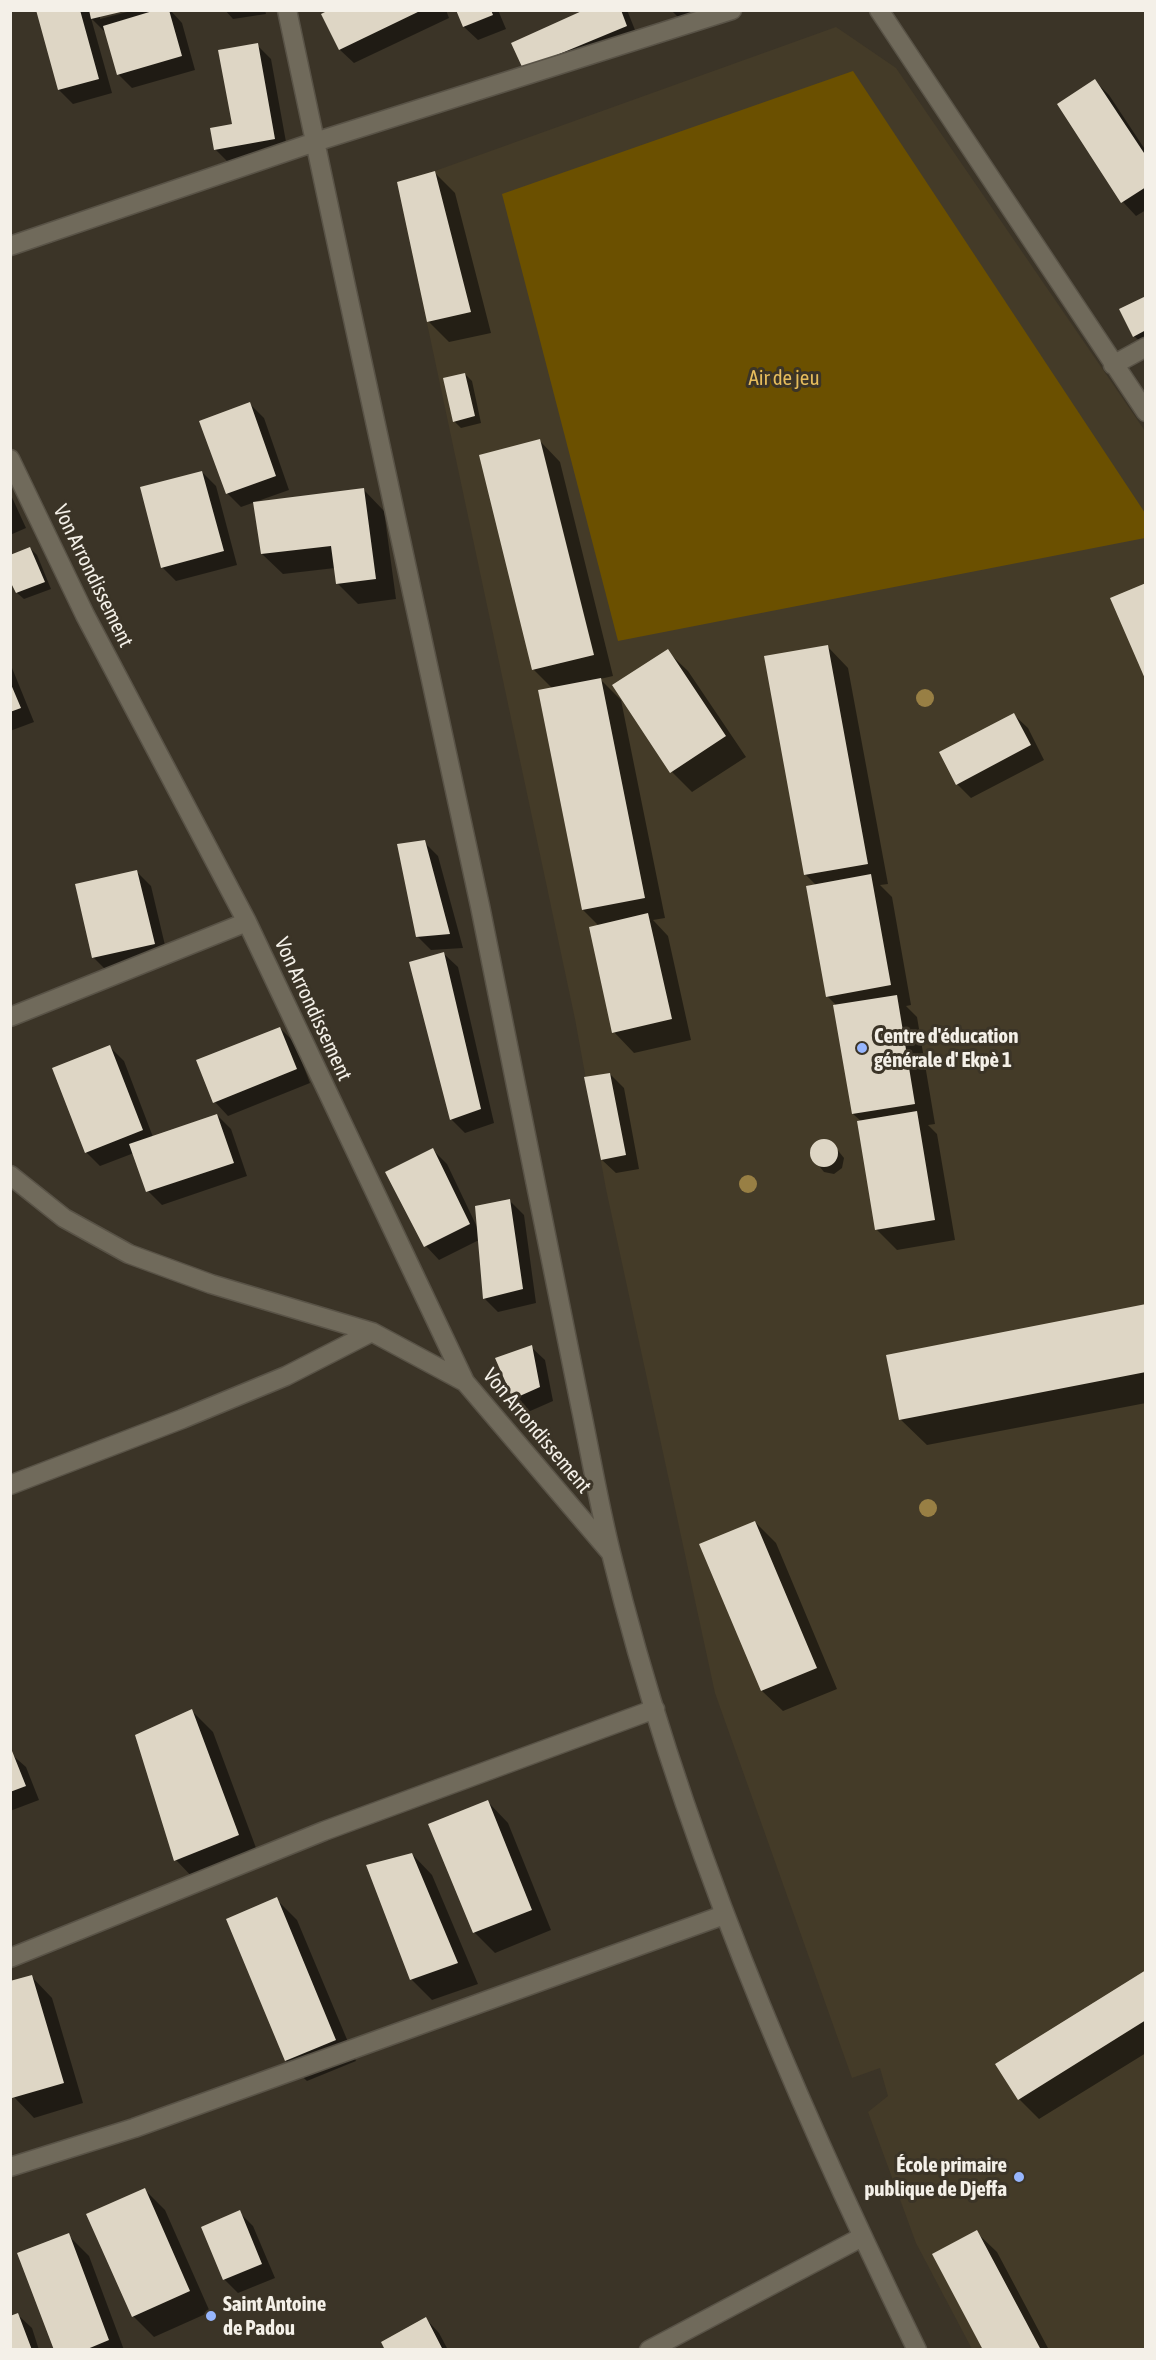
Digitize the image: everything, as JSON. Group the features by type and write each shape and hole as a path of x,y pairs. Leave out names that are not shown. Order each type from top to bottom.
{"street":[{"path":"287,10 481,913 541,1220 611,1553 688,1815 724,1915 771,2033 862,2237 917,2349"},
{"path":"10,246 315,142 732,10"},
{"path":"879,10 1146,412"},
{"path":"1113,365 1146,347"},
{"name":"Von Arrondissement","path":"10,459 85,615 247,922 465,1382 611,1553"},
{"path":"10,1017 247,922"},
{"path":"10,1175 64,1218 129,1254 211,1284 372,1332 465,1382"},
{"path":"10,1485 286,1376 372,1332"},
{"path":"10,1958 324,1831 655,1709"},
{"path":"10,2167 134,2128 724,1915"},
{"path":"649,2349 862,2237"}],"shaded area":[{"name":"Centre d'éducation générale d' Ekpè 1","path":"836,27 896,68 1145,431 1145,2349 972,2349 916,2243 868,2112 888,2096 880,2068 852,2078 715,1693 606,1189 575,1019 397,182 435,171"}],"green space":[{"name":"Air de jeu","path":"853,71 1145,513 1145,538 618,641 502,194"}],"building":[{"path":"36,10 80,10 99,79 58,90"},
{"path":"89,10 125,10 125,11 91,19"},
{"path":"156,10 169,10 182,56 117,75 103,26"},
{"path":"329,10 422,10 339,50 321,14"},
{"path":"456,10 491,10 493,15 463,27"},
{"path":"584,10 621,10 627,26 523,69 511,43"},
{"path":"258,43 275,139 214,150 210,128 232,124 218,50"},
{"path":"1095,79 1146,156 1146,187 1121,203 1057,104"},
{"path":"435,171 471,312 427,322 397,182"},
{"path":"1146,296 1146,330 1133,337 1119,309"},
{"path":"465,373 475,416 453,422 443,378"},
{"path":"250,402 276,476 226,494 199,421"},
{"path":"540,439 594,655 532,670 479,455"},
{"path":"202,471 224,551 161,568 140,487"},
{"path":"364,488 376,579 336,584 331,546 261,554 253,502"},
{"path":"30,547 45,582 16,593 10,581 10,555"},
{"path":"1146,583 1146,681 1110,598"},
{"path":"828,645 868,864 804,875 764,656"},
{"path":"668,649 726,736 670,773 612,685"},
{"path":"601,678 645,898 582,910 538,690"},
{"path":"10,682 21,708 10,712"},
{"path":"1014,713 1031,745 956,785 939,752"},
{"path":"425,840 450,934 416,937 397,844"},
{"path":"137,870 155,944 92,958 75,884"},
{"path":"871,874 891,985 826,997 806,886"},
{"path":"648,913 672,1019 612,1033 589,927"},
{"path":"444,952 481,1109 450,1120 409,962"},
{"path":"897,995 915,1104 852,1114 833,1005"},
{"path":"280,1027 297,1069 213,1103 196,1060"},
{"path":"110,1045 143,1130 85,1153 52,1068"},
{"path":"610,1073 626,1155 601,1160 584,1077"},
{"path":"917,1111 935,1220 875,1230 857,1121"},
{"path":"217,1114 234,1163 146,1192 129,1144"},
{"path":"824,1139 834,1143 838,1153 834,1163 824,1167 814,1163 810,1153 814,1143"},
{"path":"433,1148 470,1224 424,1247 385,1172"},
{"path":"510,1199 523,1289 483,1299 475,1206"},
{"path":"1146,1304 1146,1372 899,1420 886,1355"},
{"path":"532,1345 540,1387 513,1399 495,1358"},
{"path":"755,1521 817,1668 761,1691 699,1544"},
{"path":"192,1709 239,1835 174,1861 135,1735"},
{"path":"12,1751 26,1786 10,1792 10,1752"},
{"path":"488,1800 532,1910 473,1933 428,1824"},
{"path":"412,1853 458,1963 410,1980 366,1865"},
{"path":"277,1897 336,2040 285,2061 226,1919"},
{"path":"1146,1970 1146,2020 1018,2100 995,2064"},
{"path":"32,1975 64,2083 12,2098 10,1981"},
{"path":"145,2188 190,2291 132,2317 86,2214"},
{"path":"240,2210 262,2264 223,2280 201,2227"},
{"path":"977,2230 1041,2350 983,2350 932,2254"},
{"path":"69,2233 109,2340 85,2350 54,2350 17,2253"},
{"path":"18,2313 32,2350 10,2350 10,2316"},
{"path":"426,2317 443,2350 385,2350 381,2342"}],"place":[{"name":"Centre d'éducation générale d' Ekpè 1","path":"862,1048"},
{"name":"École primaire publique de Djeffa","path":"1019,2177"},
{"name":"Saint Antoine de Padou","path":"211,2316"}]}
